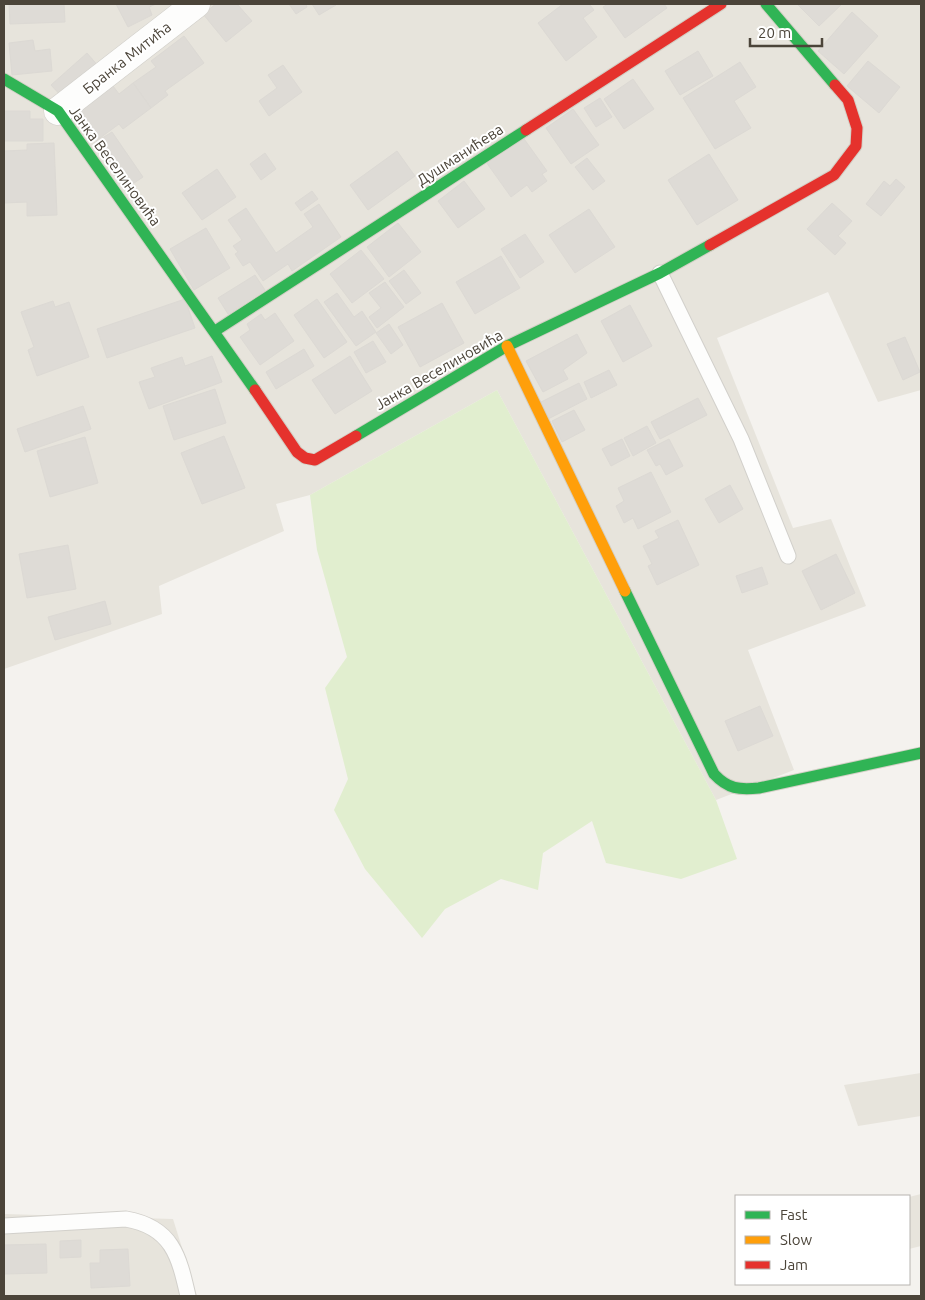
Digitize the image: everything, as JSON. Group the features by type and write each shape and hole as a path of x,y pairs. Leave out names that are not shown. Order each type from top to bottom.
{"street":[{"name":"Бранка Митића","path":"58,111 196,4"},
{"name":"Душманићева","path":"215,331 721,4"},
{"name":"Јанка Веселиновића","path":"4,79 58,111 215,331 297,452 305,458 315,460 507,346 660,273 834,176 856,146 857,128 848,100 766,4"},
{"path":"507,346 714,774 726,787 738,790 759,788 921,753"}],"lane":[{"path":"660,273 741,439 788,556"},
{"path":"4,1226 126,1219 138,1221 159,1232 175,1249 180,1260 188,1296"}],"shaded area":[{"path":"4,4 921,4 921,390 878,402 828,292 717,338 793,528 831,519 866,606 748,650 794,770 716,800 497,390 310,495 276,504 284,531 159,586 162,614 4,669"},
{"path":"921,1073 921,1116 858,1126 844,1085"},
{"path":"921,1194 921,1246 910,1249 910,1197"},
{"path":"4,1214 173,1219 197,1296 4,1296"}],"green space":[{"path":"497,390 716,800 737,859 681,879 606,863 592,821 543,853 538,890 501,879 445,909 422,938 365,869 334,810 348,779 325,688 347,657 317,550 310,495"}],"building":[{"path":"9,4 64,4 65,22 10,24"},
{"path":"116,4 156,4 149,7 152,15 128,27"},
{"path":"216,4 237,4 252,21 226,42 203,14"},
{"path":"289,4 306,4 307,7 296,14"},
{"path":"312,4 335,4 336,5 319,15"},
{"path":"563,4 589,4 594,10 583,18 597,37 566,61 538,23"},
{"path":"608,4 664,4 667,8 625,38 603,7"},
{"path":"797,4 842,4 819,26"},
{"path":"852,12 878,36 844,74 818,51"},
{"path":"184,36 204,63 165,91 168,95 151,108 133,83 156,67 151,61"},
{"path":"33,40 35,51 50,49 52,71 12,75 9,43"},
{"path":"698,51 713,76 680,95 665,71"},
{"path":"87,53 99,67 64,99 51,85"},
{"path":"868,61 900,87 879,113 847,86"},
{"path":"740,62 756,87 734,101 751,128 715,149 683,98"},
{"path":"283,65 302,92 269,116 259,101 277,88 268,75"},
{"path":"633,79 654,109 624,129 604,99"},
{"path":"133,83 151,108 123,129 119,124 96,141 76,114 113,86 119,94"},
{"path":"600,98 612,117 596,127 584,108"},
{"path":"573,109 599,145 571,164 546,128"},
{"path":"4,111 30,111 30,119 43,119 43,141 4,141"},
{"path":"112,132 143,177 125,189 94,143"},
{"path":"522,136 547,171 542,174 547,181 532,192 527,185 511,197 486,162"},
{"path":"54,143 57,215 27,216 27,202 4,203 4,151 27,150 27,144"},
{"path":"397,151 415,176 368,210 350,185"},
{"path":"265,153 276,169 261,180 250,164"},
{"path":"709,154 738,200 697,225 668,180"},
{"path":"587,158 605,181 593,190 575,167"},
{"path":"217,169 236,197 202,220 182,193"},
{"path":"896,179 905,187 881,216 866,204 884,181 890,186"},
{"path":"464,181 485,209 458,228 438,201"},
{"path":"312,191 318,199 301,211 295,203"},
{"path":"832,203 852,221 838,236 846,243 835,255 807,229"},
{"path":"319,204 341,237 292,271 288,264 263,281 250,262 243,266 235,254 238,252 233,246 242,240 228,220 246,208 276,253 313,227 304,214"},
{"path":"589,209 615,247 575,273 549,235"},
{"path":"398,223 421,252 389,277 367,247"},
{"path":"206,228 230,268 194,290 170,249"},
{"path":"525,234 544,262 520,278 501,249"},
{"path":"361,250 384,279 352,303 330,274"},
{"path":"501,256 520,288 475,314 456,282"},
{"path":"404,270 421,293 406,304 389,281"},
{"path":"255,275 265,290 228,314 218,298"},
{"path":"385,282 404,307 377,328 369,317 381,308 369,293"},
{"path":"337,293 354,317 362,311 376,332 356,346 324,302"},
{"path":"185,299 195,328 107,358 97,329"},
{"path":"317,299 347,342 324,358 294,315"},
{"path":"53,301 55,307 69,302 89,357 37,376 28,350 34,347 21,312"},
{"path":"442,303 464,343 420,367 398,327"},
{"path":"630,305 652,346 623,362 601,321"},
{"path":"275,313 294,341 260,365 240,337 250,330 247,324 261,314 265,320"},
{"path":"389,324 403,345 391,354 376,333"},
{"path":"577,334 587,353 563,370 568,379 543,392 526,361"},
{"path":"905,337 920,372 903,380 887,344"},
{"path":"373,341 386,362 366,373 354,352"},
{"path":"304,349 314,366 276,389 266,372"},
{"path":"212,356 222,382 149,409 139,382 155,377 151,368 182,357 185,366"},
{"path":"350,356 372,391 335,414 312,380"},
{"path":"609,370 617,385 591,398 584,382"},
{"path":"579,383 587,399 548,419 539,403"},
{"path":"215,389 226,423 174,440 163,406"},
{"path":"698,398 707,415 660,439 651,422"},
{"path":"83,406 91,429 25,452 17,429"},
{"path":"574,410 585,430 562,442 552,421"},
{"path":"647,426 656,443 633,456 624,438"},
{"path":"224,436 245,488 202,504 181,453"},
{"path":"85,437 98,483 50,497 37,451"},
{"path":"622,439 630,456 611,466 602,449"},
{"path":"669,439 683,466 666,475 660,464 656,466 647,450"},
{"path":"651,472 671,512 638,529 633,518 624,523 616,506 624,501 618,488"},
{"path":"730,485 743,509 719,523 705,499"},
{"path":"678,520 699,565 657,585 648,566 652,564 643,546 659,538 655,531"},
{"path":"68,545 76,589 27,598 19,554"},
{"path":"836,554 855,593 821,610 802,571"},
{"path":"762,567 768,584 742,593 736,576"},
{"path":"105,601 111,624 55,640 48,617"},
{"path":"760,706 773,736 738,751 725,721"},
{"path":"81,1240 81,1257 60,1258 60,1241"},
{"path":"46,1244 47,1273 4,1274 4,1245"},
{"path":"128,1249 130,1286 91,1288 90,1263 100,1263 100,1250"}],"traffic: fast":[{"path":"766,4 835,85"},
{"path":"4,79 58,111 255,390"},
{"path":"215,331 526,130"},
{"path":"356,436 507,346 660,273 710,245"},
{"path":"625,591 714,774 729,786 746,789 759,788 921,753"}],"traffic: slow":[{"path":"507,346 625,591"}],"traffic: jam":[{"path":"526,130 721,4"},
{"path":"710,245 834,175 856,146 857,128 848,100 835,85"},
{"path":"255,390 297,452 305,458 315,460 356,436"}]}
